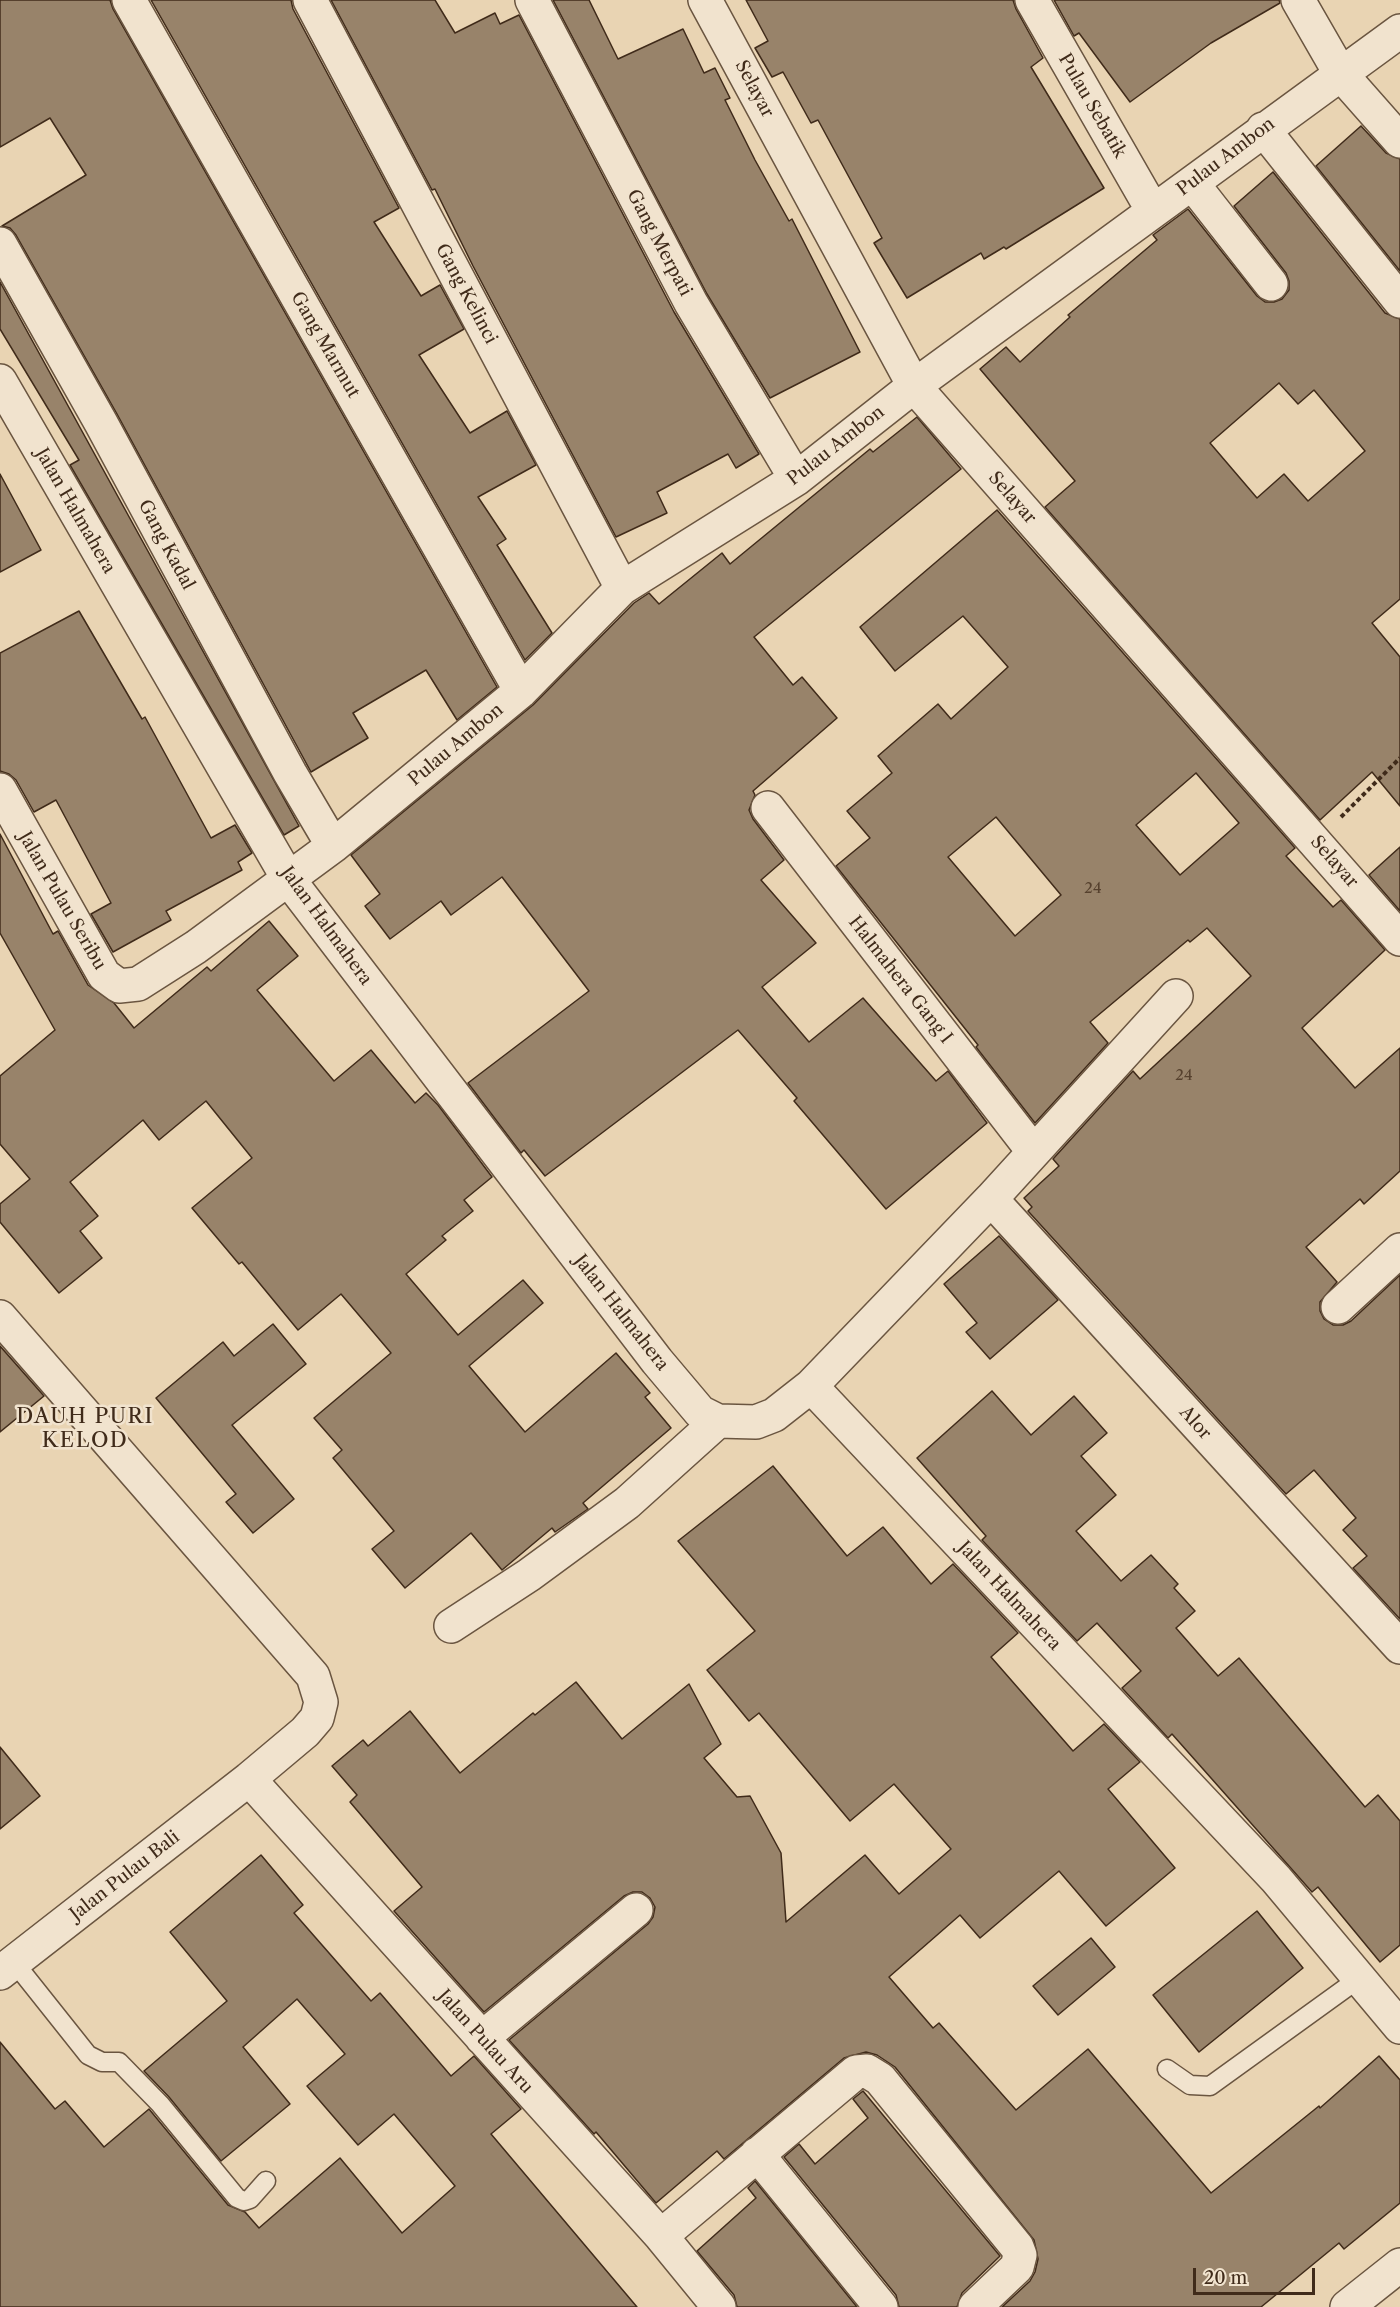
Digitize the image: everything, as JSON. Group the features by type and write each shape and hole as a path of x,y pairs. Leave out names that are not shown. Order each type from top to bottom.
{"street":[{"name":"Gang Marmut","path":"129,0 521,691"},
{"name":"Gang Kelinci","path":"310,0 622,588"},
{"name":"Gang Merpati","path":"532,0 691,303 796,479"},
{"name":"Selayar","path":"705,0 914,386 1400,939"},
{"name":"Pulau Sebatik","path":"1032,0 1154,211"},
{"path":"1298,0 1340,73 1400,141"},
{"name":"Pulau Ambon","path":"289,880 521,691 622,588 796,479 914,386 1400,31"},
{"path":"1263,129 1400,301"},
{"path":"1192,183 1271,284"},
{"name":"Gang Kadal","path":"0,244 102,423 300,791 333,846"},
{"name":"Jalan Halmahera","path":"0,381 289,880 657,1361 700,1412 718,1421"},
{"name":"Jalan Pulau Seribu","path":"0,790 95,962 104,975 119,986 138,984 196,947 289,880"},
{"name":"Halmahera Gang I","path":"768,808 1033,1151"},
{"path":"451,1626 529,1575 627,1503 718,1421 756,1422 774,1415 811,1386 991,1199 1176,996"},
{"name":"Alor","path":"991,1199 1400,1647"},
{"path":"1338,1307 1400,1250"},
{"name":"Jalan Pulau Bali","path":"0,1317 313,1676 321,1702 317,1718 305,1732 249,1779 7,1967"},
{"name":"Jalan Halmahera","path":"811,1386 1276,1879 1361,1977 1394,2008"},
{"name":"Jalan Pulau Aru","path":"249,1779 661,2236 719,2307"},
{"path":"482,2038 636,1910"},
{"path":"661,2236 856,2072 867,2071 880,2079 1017,2247 1020,2255 1017,2267 975,2307"},
{"path":"757,2154 881,2307"},
{"path":"1347,2307 1400,2265"}],"lane":[{"path":"7,1967 88,2055 102,2062 119,2062 160,2104 237,2198 244,2201 250,2199 266,2181"},
{"path":"1167,2069 1190,2085 1210,2086 1361,1977"}],"path":[{"path":"1316,842 1400,758"}],"building":[{"path":"0,0 110,0 113,9 497,687 457,720 426,670 353,713 368,738 311,772 117,414 16,235 10,228 2,226 86,175 50,118 0,147"},
{"path":"151,0 291,0 293,9 399,208 374,222 421,296 440,285 464,329 419,355 470,433 507,411 536,465 478,497 506,539 497,545 552,633 525,660"},
{"path":"331,0 435,0 455,33 495,13 500,24 519,15 674,312 759,454 736,468 728,454 657,492 667,513 616,537 473,266 435,189 432,190"},
{"path":"553,0 589,0 618,59 683,29 704,73 715,68 730,98 725,100 755,160 789,221 792,219 860,352 770,398 707,294"},
{"path":"746,0 1013,0 1043,58 1031,67 1104,188 1006,249 1004,247 984,259 981,253 907,298 874,243 882,238 818,120 811,123 783,72 772,77 755,48 768,41"},
{"path":"1054,0 1279,0 1280,3 1211,43 1130,102 1079,33 1074,36"},
{"path":"1361,126 1386,153 1400,159 1400,271 1316,166"},
{"path":"1273,172 1385,313 1400,319 1400,599 1372,623 1400,657 1400,806 1372,772 1320,820 1045,507 1075,481 980,369 1006,347 1020,362 1070,317 1068,315 1157,240 1153,235 1188,209 1257,296 1265,302 1282,299 1289,290 1286,273 1234,206","holes":["1279,383 1298,404 1314,390 1365,451 1308,501 1284,474 1257,498 1210,443"]},
{"path":"0,282 299,826 284,835 70,465 79,460 0,329"},
{"path":"917,417 961,469 754,637 793,685 802,677 837,718 753,791 755,795 749,810 753,819 784,860 761,880 816,943 762,987 809,1042 863,998 936,1081 948,1071 987,1123 886,1209 794,1101 797,1098 738,1030 545,1176 524,1150 521,1153 468,1083 589,991 502,877 451,915 441,901 390,939 365,906 380,894 351,855 533,705 634,603 649,593 659,604 722,553 730,564 870,449 873,452"},
{"path":"0,474 41,550 0,572"},
{"path":"997,510 1295,848 1286,856 1333,907 1341,900 1385,950 1302,1028 1355,1088 1400,1048 1400,1171 1364,1204 1360,1199 1306,1247 1337,1282 1320,1302 1320,1311 1324,1319 1333,1325 1343,1325 1351,1321 1400,1275 1400,1619 1353,1568 1367,1556 1343,1530 1356,1518 1314,1470 1286,1494 1028,1211 1032,1207 1024,1198 1059,1166 1053,1159 1133,1071 1140,1079 1251,976 1207,928 1190,942 1188,940 1090,1022 1108,1043 1035,1123 976,1047 978,1045 836,866 870,838 847,811 892,773 878,756 938,704 951,719 1008,667 963,616 895,671 860,627","holes":["1196,773 1239,823 1180,875 1136,825","996,817 1061,895 1015,936 948,857"]},
{"path":"79,611 142,719 145,717 211,838 235,825 252,853 238,862 242,870 166,911 171,920 113,952 91,914 111,903 56,800 34,812 16,780 0,771 0,653"},
{"path":"0,834 53,934 58,931 88,985 114,1003 134,1028 207,967 211,971 269,921 298,956 257,990 334,1081 371,1050 415,1103 426,1093 438,1105 492,1177 464,1200 473,1211 442,1236 446,1240 406,1274 458,1335 523,1280 543,1303 469,1366 525,1432 616,1353 650,1393 645,1397 671,1428 583,1503 588,1509 555,1532 552,1528 502,1570 471,1533 405,1588 372,1549 394,1531 333,1458 342,1450 314,1418 391,1353 341,1294 298,1330 242,1262 239,1264 192,1208 252,1158 206,1101 159,1140 143,1120 70,1182 98,1216 80,1231 102,1258 59,1293 0,1222 0,1204 30,1179 0,1144 0,1076 55,1030 0,933"},
{"path":"1400,847 1400,911 1369,875"},
{"path":"999,1236 1058,1300 990,1359 966,1332 977,1323 944,1284"},
{"path":"273,1324 306,1364 232,1425 294,1499 253,1533 226,1502 236,1494 156,1398 223,1342 234,1356"},
{"path":"0,1346 44,1396 0,1432"},
{"path":"992,1391 1031,1435 1074,1396 1107,1433 1081,1456 1116,1495 1076,1531 1121,1581 1151,1555 1178,1584 1174,1588 1195,1611 1176,1628 1218,1676 1239,1658 1365,1807 1378,1795 1400,1821 1400,1945 1380,1962 1318,1887 1312,1892 1172,1734 1168,1738 1122,1688 1141,1671 1097,1623 1077,1641 982,1540 986,1536 917,1458"},
{"path":"773,1466 847,1556 883,1527 931,1584 953,1564 1018,1633 991,1657 1073,1751 1104,1724 1140,1762 1108,1789 1175,1868 1106,1926 1059,1871 980,1938 960,1915 889,1977 933,2028 939,2023 1016,2110 1088,2049 1211,2193 1319,2106 1320,2108 1379,2056 1400,2080 1400,2203 1344,2249 1339,2243 1261,2307 1002,2307 1030,2281 1035,2272 1038,2259 1034,2240 895,2067 877,2055 866,2052 844,2058 724,2159 717,2151 656,2203 596,2132 594,2134 509,2040 648,1924 653,1917 655,1907 650,1898 642,1892 633,1892 624,1896 484,2012 394,1911 422,1887 350,1802 357,1795 332,1766 363,1740 368,1746 410,1711 460,1773 533,1713 535,1715 576,1682 622,1739 689,1684 721,1744 704,1758 737,1797 750,1796 781,1853 786,1922 865,1855 899,1894 951,1849 894,1784 850,1821 759,1713 749,1721 707,1670 755,1631 678,1541"},
{"path":"0,1747 40,1796 0,1829"},
{"path":"261,1855 303,1905 294,1913 371,2001 380,1993 451,2076 474,2056 521,2109 491,2134 637,2307 0,2307 0,2042 55,2109 65,2101 104,2147 149,2109 228,2205 245,2212 259,2228 340,2158 402,2233 455,2186 394,2114 358,2145 307,2086 345,2054 297,1999 243,2047 290,2104 221,2161 169,2097 144,2071 227,2001 170,1932"},
{"path":"1257,1911 1303,1968 1199,2052 1153,1995"},
{"path":"1091,1938 1115,1967 1058,2015 1033,1986"},
{"path":"863,2091 1000,2256 962,2293 957,2307 899,2307 896,2295 784,2157 799,2144 815,2164 868,2118 853,2099"},
{"path":"755,2181 857,2307 737,2307 734,2295 697,2251 756,2198 748,2188"}],"district":[{"name":"DAUH PURI KELOD","path":"85,1429"}]}
